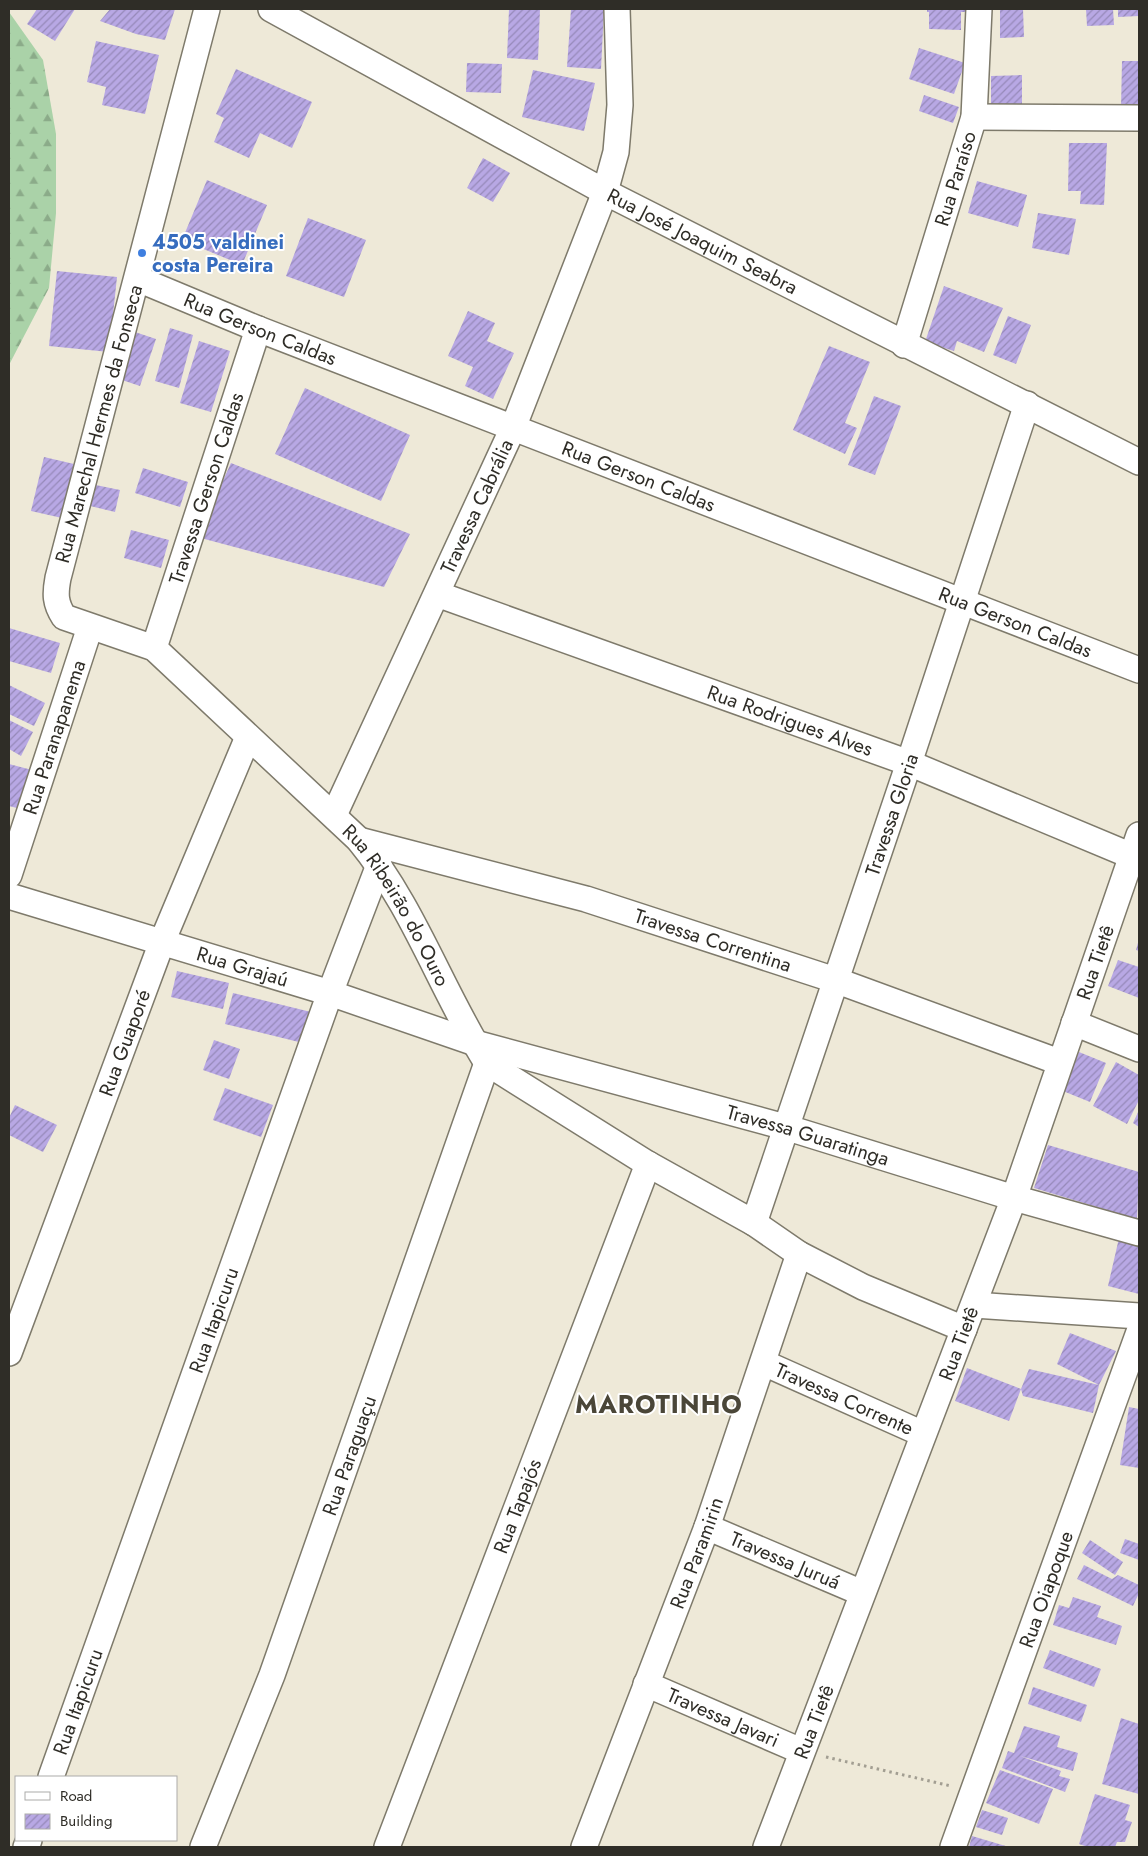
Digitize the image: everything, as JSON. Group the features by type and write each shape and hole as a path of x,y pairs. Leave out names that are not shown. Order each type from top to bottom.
{"street":[{"name":"Rua Marechal Hermes da Fonseca","path":"58,578 207,9"},
{"name":"Rua José Joaquim Seabra","path":"271,9 605,192 904,345 1027,404 1139,462"},
{"name":"Travessa Cabrália","path":"334,815 513,428 605,192 616,152 620,105 617,9"},
{"name":"Rua Paraíso","path":"904,345 974,117 979,9"},
{"path":"974,117 1139,118"},
{"name":"Rua Gerson Caldas","path":"138,278 258,329 1139,670"},
{"name":"Travessa Gerson Caldas","path":"154,648 258,329"},
{"name":"Travessa Gloria","path":"754,1222 909,764 1027,404"},
{"name":"Rua Ribeirão do Ouro","path":"58,578 55,594 56,606 64,617 154,648 359,840 379,865 418,931 481,1053"},
{"name":"Rua Rodrigues Alves","path":"437,594 909,764 1137,850"},
{"name":"Rua Paranapanema","path":"9,874 90,627"},
{"name":"Rua Guaporé","path":"9,1353 162,942 248,736"},
{"name":"Travessa Correntina","path":"359,840 586,899 835,980 1059,1062"},
{"name":"Rua Tietê","path":"766,1847 801,1751 1014,1198 1059,1062 1137,850"},
{"name":"Rua Itapicuru","path":"51,1776 330,992 379,865"},
{"name":"Rua Grajaú","path":"9,896 330,992 481,1053"},
{"path":"1074,1023 1139,1050"},
{"path":"481,1053 648,1164 754,1222 799,1254 863,1287 964,1329"},
{"name":"Travessa Guaratinga","path":"481,1053 785,1127 1014,1198 1139,1233"},
{"name":"Rua Paraguaçu","path":"203,1847 272,1675 481,1053"},
{"name":"Rua Tapajós","path":"387,1847 648,1164"},
{"name":"Rua Paramirin","path":"584,1847 707,1528 764,1363 799,1254"},
{"path":"974,1305 1139,1316"},
{"name":"Rua Oiapoque","path":"953,1847 1139,1332"},
{"name":"Travessa Corrente","path":"764,1363 923,1434"},
{"name":"Travessa Juruá","path":"707,1528 862,1593"},
{"name":"Travessa Javari","path":"646,1684 801,1751"}],"path":[{"name":"Travessa Javari","path":"801,1751 974,1792"}],"green space":[{"path":"9,12 43,60 56,134 56,213 49,288 9,365"}],"building":[{"path":"37,9 75,9 55,41 27,24"},
{"path":"110,9 175,9 165,40 136,34 100,21"},
{"path":"509,9 540,9 538,60 507,58"},
{"path":"571,9 604,9 601,69 567,67"},
{"path":"927,9 970,9 970,12 961,12 961,30 929,29 929,12 927,12"},
{"path":"1000,9 1023,9 1024,37 1000,38"},
{"path":"1086,9 1113,9 1114,25 1087,26"},
{"path":"1118,9 1139,9 1139,16 1118,17"},
{"path":"96,41 159,55 145,114 102,105 106,87 87,82"},
{"path":"919,48 965,63 954,94 909,79"},
{"path":"1122,61 1139,61 1139,108 1121,108"},
{"path":"467,63 502,64 501,93 466,92"},
{"path":"236,69 312,102 292,148 260,133 249,158 214,142 224,118 216,114"},
{"path":"533,70 595,83 584,131 522,117"},
{"path":"1022,75 1022,108 991,109 991,76"},
{"path":"924,95 959,107 953,123 919,111"},
{"path":"1069,143 1107,143 1104,205 1080,204 1081,191 1068,191"},
{"path":"483,158 510,173 493,202 467,188"},
{"path":"207,180 267,205 242,265 182,240"},
{"path":"977,181 1027,195 1018,227 968,213"},
{"path":"1038,213 1076,219 1069,255 1032,248"},
{"path":"308,218 366,240 344,297 286,276"},
{"path":"57,271 117,277 109,352 49,346"},
{"path":"944,286 1003,308 984,352 957,341 954,351 925,342"},
{"path":"468,311 495,323 487,341 514,353 493,399 465,386 473,367 448,356"},
{"path":"1008,316 1031,325 1016,364 993,355"},
{"path":"170,328 193,335 179,388 155,381"},
{"path":"135,332 156,339 140,386 119,379"},
{"path":"199,341 230,351 211,412 180,403"},
{"path":"829,346 870,362 845,423 857,428 845,454 793,430"},
{"path":"305,388 410,435 381,501 275,454"},
{"path":"874,396 901,406 875,475 848,465"},
{"path":"44,457 74,464 62,518 31,511"},
{"path":"231,463 410,534 384,587 197,537"},
{"path":"143,468 188,482 180,507 135,493"},
{"path":"86,483 120,490 115,512 82,504"},
{"path":"131,530 169,540 161,568 124,558"},
{"path":"9,628 60,643 51,673 9,661"},
{"path":"9,685 45,703 34,726 9,714"},
{"path":"9,720 33,732 21,756 9,749"},
{"path":"9,764 32,770 21,809 9,806"},
{"path":"1139,939 1139,951 1136,950"},
{"path":"1118,960 1139,967 1139,998 1108,986"},
{"path":"177,971 229,983 223,1009 171,997"},
{"path":"233,993 315,1013 307,1044 225,1024"},
{"path":"214,1040 240,1049 229,1079 203,1070"},
{"path":"1079,1052 1106,1063 1090,1102 1063,1091"},
{"path":"1116,1062 1139,1075 1139,1100 1127,1124 1093,1106"},
{"path":"225,1088 273,1105 261,1137 213,1120"},
{"path":"15,1105 57,1125 43,1152 9,1135 9,1118"},
{"path":"1139,1110 1139,1127 1133,1123"},
{"path":"1048,1145 1139,1172 1137,1219 1034,1188"},
{"path":"1119,1238 1139,1243 1139,1294 1108,1286"},
{"path":"1070,1333 1116,1351 1099,1385 1057,1364"},
{"path":"967,1368 1021,1389 1009,1421 955,1401"},
{"path":"1029,1369 1099,1385 1093,1413 1023,1396 1021,1389"},
{"path":"1129,1407 1139,1409 1139,1468 1120,1465"},
{"path":"1125,1539 1139,1544 1139,1560 1120,1553"},
{"path":"1090,1540 1123,1562 1115,1575 1082,1553"},
{"path":"1084,1565 1112,1579 1118,1575 1139,1585 1139,1593 1133,1606 1077,1579"},
{"path":"1073,1597 1101,1606 1097,1617 1122,1626 1116,1645 1053,1625 1059,1605 1069,1608"},
{"path":"1050,1650 1101,1669 1094,1687 1043,1668"},
{"path":"1033,1687 1087,1705 1081,1722 1028,1704"},
{"path":"1121,1718 1139,1724 1139,1794 1102,1784"},
{"path":"1024,1726 1060,1736 1057,1747 1078,1753 1073,1771 1020,1756 1061,1771 1059,1776 1070,1779 1065,1792 1002,1768 1008,1751 1014,1753"},
{"path":"1000,1770 1053,1789 1039,1824 986,1803"},
{"path":"1095,1794 1130,1805 1125,1820 1132,1822 1125,1842 1117,1842 1115,1847 1088,1847 1079,1844"},
{"path":"982,1810 1008,1818 1002,1835 976,1827"},
{"path":"972,1836 1009,1847 969,1847"}],"place":[{"name":"4505 valdinei costa Pereira","path":"142,253"}],"district":[{"name":"MAROTINHO","path":"659,1404"}]}
